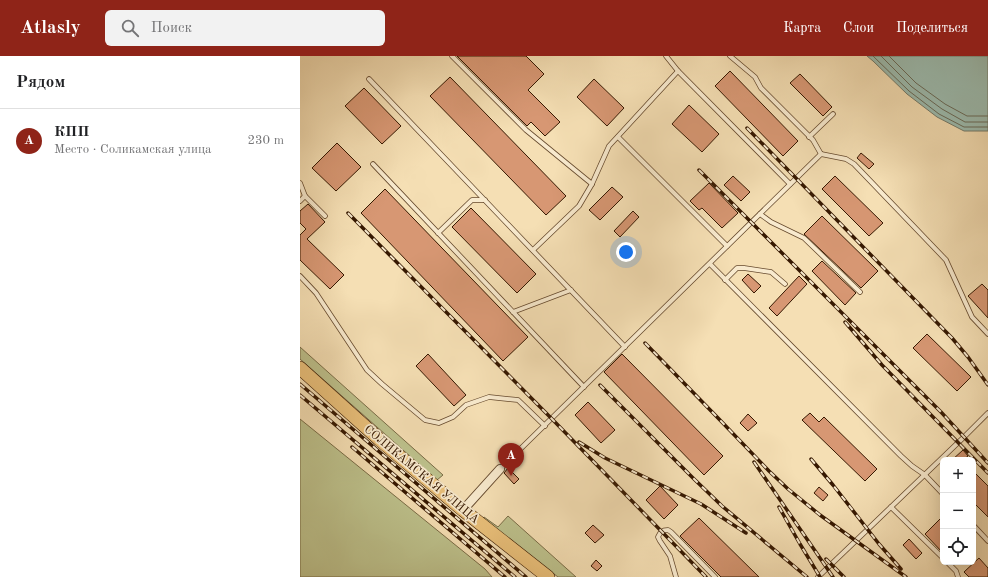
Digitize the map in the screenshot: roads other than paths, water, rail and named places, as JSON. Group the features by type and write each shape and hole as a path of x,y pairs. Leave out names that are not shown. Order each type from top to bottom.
{"main road":[{"name":"СОЛИКАМСКАЯ УЛИЦА","path":"300,368 380,440 463,510 548,577"}],"street":[{"path":"463,510 500,470"}],"lane":[{"path":"452,56 526,130 592,184"},
{"path":"666,56 678,71 790,184"},
{"path":"730,56 755,77 761,88 809,137 821,154"},
{"path":"533,250 579,206 592,184 609,146 678,71"},
{"path":"369,79 625,347"},
{"path":"809,137 833,114"},
{"path":"618,137 727,246"},
{"path":"500,470 821,154"},
{"path":"821,154 846,159 854,164 946,260 972,317 988,334"},
{"path":"373,164 584,387"},
{"path":"300,183 305,196 325,216"},
{"path":"300,202 305,196"},
{"path":"438,233 472,200 485,200"},
{"path":"760,214 771,222 804,238 860,292"},
{"path":"710,264 901,456 925,475 942,493"},
{"path":"725,280 737,268 744,268 771,272 784,284"},
{"path":"300,276 316,293 367,370 425,420 439,422 452,417 466,405 489,397 518,400 545,426"},
{"path":"513,312 571,290"},
{"path":"818,577 988,413"},
{"path":"891,507 940,555"},
{"path":"976,528 988,541"},
{"path":"676,577 668,552 658,537 661,531 664,530 671,532 714,577"},
{"path":"950,565 958,577"}],"water":[{"path":"867,56 988,56 988,131 964,131 937,117 907,94"}],"railway":[{"path":"747,128 952,338 988,385"},
{"path":"699,170 941,412 988,463"},
{"path":"348,213 706,577"},
{"path":"845,322 882,365 988,473"},
{"path":"645,343 788,489 820,515 906,577"},
{"path":"300,384 526,577"},
{"path":"600,385 722,506 807,577"},
{"path":"300,395 515,577"},
{"path":"579,442 605,458 701,504 746,533"},
{"path":"352,447 505,577"},
{"path":"811,459 901,569"},
{"path":"754,462 833,577"},
{"path":"779,507 820,577"},
{"path":"826,559 844,577"}],"place":[{"name":"КПП","path":"511,476"}]}
